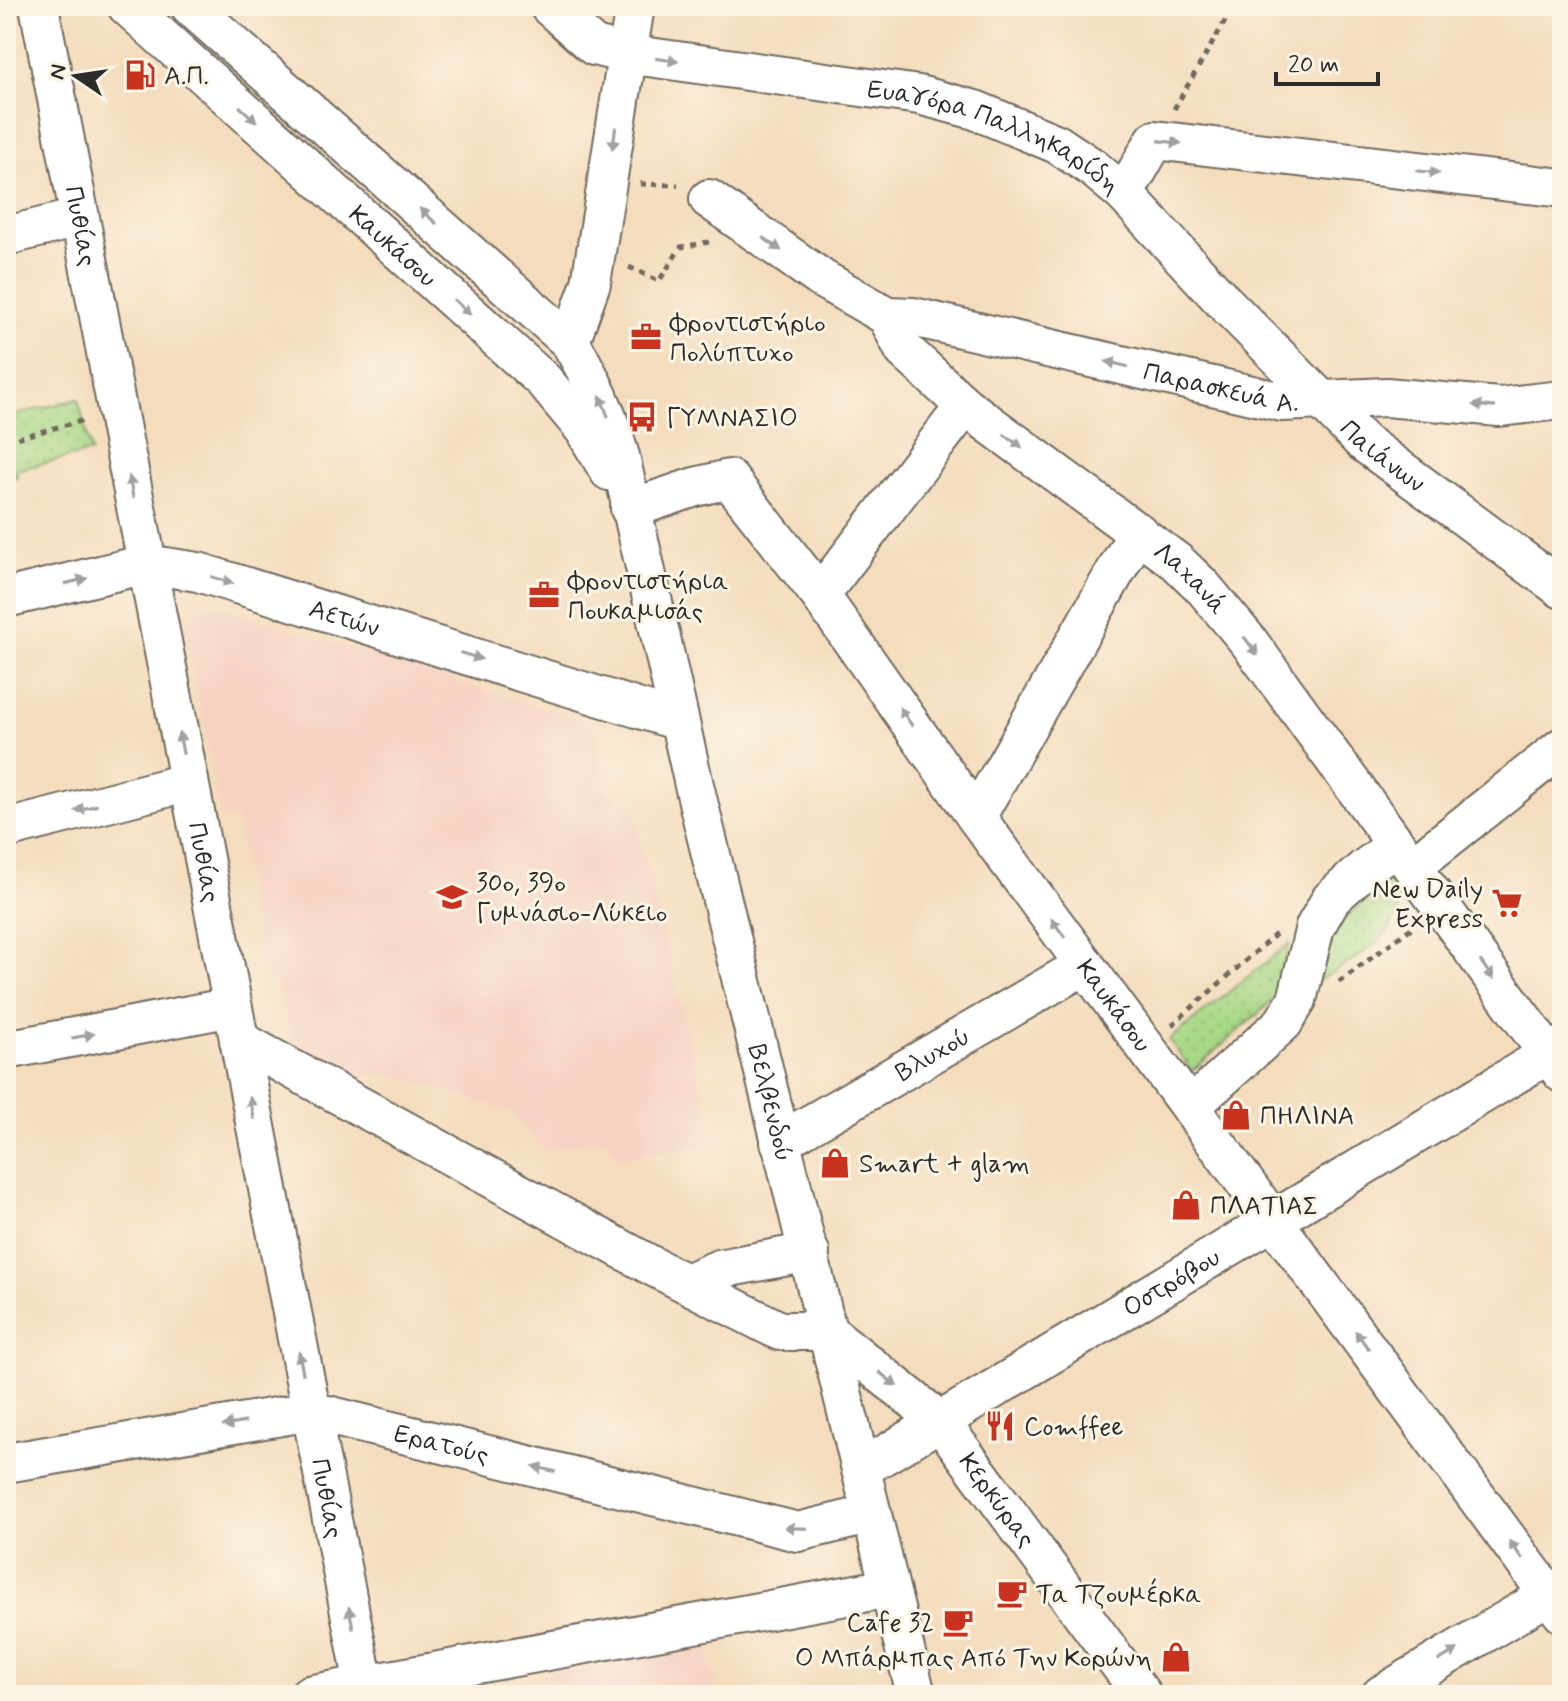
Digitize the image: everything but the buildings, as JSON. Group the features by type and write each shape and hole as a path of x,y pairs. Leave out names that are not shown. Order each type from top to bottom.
{"street":[{"name":"Καυκάσου","path":"127,6 544,381 584,429 630,509"},
{"name":"Καυκάσου","path":"190,6 570,342 607,412 620,456 630,509"},
{"name":"Ευαγόρα Παλληκαρίδη","path":"549,6 594,46 627,54 919,95 975,110 1057,144 1124,194 1155,140"},
{"path":"570,342 591,283 635,6"},
{"name":"Πυθίας","path":"52,13 78,218 365,1690"},
{"path":"1155,140 1562,188"},
{"name":"Παιάνων","path":"1124,194 1225,303 1363,442 1562,589"},
{"path":"709,199 822,279 887,316"},
{"path":"6,236 78,218"},
{"name":"Παρασκευά Α.","path":"887,316 913,317 1282,402 1386,397 1499,407 1562,400"},
{"name":"Λαχανά","path":"887,316 904,350 965,406 1138,532 1202,586 1249,642 1441,906 1557,1058"},
{"path":"820,595 965,406"},
{"name":"Καυκάσου","path":"630,509 729,479 820,595 976,817 1557,1598"},
{"name":"Βελβενδού","path":"630,509 780,1142 810,1252 916,1695"},
{"path":"976,817 1138,532"},
{"name":"Αετών","path":"6,598 146,564 198,572 679,721"},
{"path":"1190,1107 1283,1023 1297,1000 1315,927 1331,899 1364,869 1405,856 1562,747"},
{"path":"6,829 189,782"},
{"name":"Βλυχού","path":"780,1142 1085,965"},
{"path":"6,1050 236,1023 686,1283 780,1331 827,1331"},
{"name":"Οστρόβου","path":"861,1469 1273,1220 1557,1058"},
{"path":"686,1283 719,1269 810,1252"},
{"name":"Κερκύρας","path":"827,1331 940,1421 1142,1695"},
{"name":"Ερατούς","path":"6,1463 311,1411 798,1532 872,1514"},
{"path":"309,1695 365,1690 889,1588"},
{"path":"1381,1695 1557,1598"}],"path":[{"path":"1155,140 1234,6"},
{"path":"608,180 658,187 684,185 709,199"},
{"path":"659,281 681,247"},
{"path":"6,441 116,412"},
{"path":"1332,987 1441,906"},
{"path":"1146,1048 1278,932"}],"shaded area":[{"name":"30ο, 39ο Γυμνάσιο-Λύκειο","path":"208,604 603,727 595,748 606,792 620,808 631,800 715,1144 618,1158 606,1140 544,1150 510,1112 397,1075 348,1074 292,1048 276,977 261,979 236,815 222,818 184,624"},
{"path":"707,1643 717,1695 444,1695"}],"green space":[{"path":"78,399 91,452 16,470 17,477 6,480 6,417"},
{"path":"1393,875 1399,900 1390,927 1369,949 1317,982 1337,926"},
{"path":"1290,943 1277,997 1192,1071 1169,1040"}],"place":[{"name":"Α.Π.","path":"140,75"},
{"name":"Φροντιστήριο Πολύπτυχο","path":"646,337"},
{"name":"ΓΥΜΝΑΣΙΟ","path":"642,417"},
{"name":"Φροντιστήρια Πουκαμισάς","path":"544,595"},
{"name":"30ο, 39ο Γυμνάσιο-Λύκειο","path":"452,897"},
{"name":"New Daily Express","path":"1507,903"},
{"name":"ΠΗΛΙΝΑ","path":"1236,1115"},
{"name":"Smart + glam","path":"835,1163"},
{"name":"ΠΛΑΤΙΑΣ","path":"1186,1205"},
{"name":"Comffee","path":"1000,1426"},
{"name":"Τα Τζουμέρκα","path":"1012,1593"},
{"name":"Cafe 32","path":"958,1622"},
{"name":"Ο Μπάρμπας Από Την Κορώνη","path":"1176,1657"}]}
